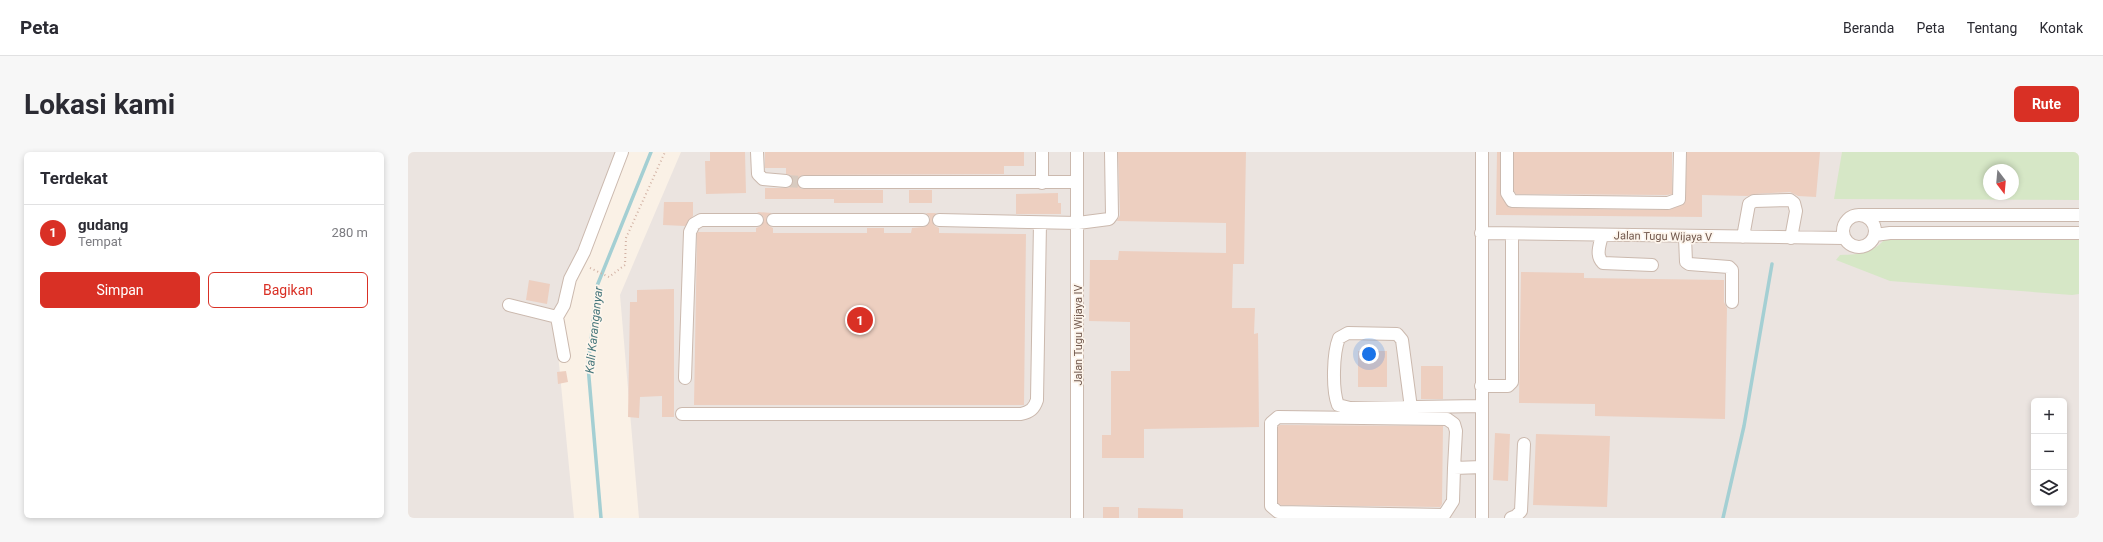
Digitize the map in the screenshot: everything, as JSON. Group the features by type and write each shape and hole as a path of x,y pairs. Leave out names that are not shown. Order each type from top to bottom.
{"street":[{"path":"564,356 557,317 564,305 570,279 580,263 622,152"},
{"path":"756,152 758,174 763,179 786,181"},
{"path":"1042,152 1042,183"},
{"name":"Jalan Tugu Wijaya IV","path":"1077,152 1077,518"},
{"path":"939,220 1078,223 1109,219 1112,215 1111,152"},
{"path":"1482,152 1482,518"},
{"path":"1507,152 1507,193 1512,201 1668,203 1679,198 1680,152"},
{"path":"804,182 1078,182"},
{"path":"1743,236 1749,204 1754,201 1790,200 1794,202 1796,212 1791,238"},
{"path":"1860,215 1870,220 1875,230 1875,235 1868,244 1858,247 1848,243 1844,238 1843,233 1846,222 1850,218 1860,215 2079,215"},
{"path":"685,378 690,232 692,228 701,220 756,220"},
{"path":"773,220 922,220"},
{"path":"682,414 1013,414 1028,412 1034,407 1037,400 1040,223"},
{"name":"Jalan Tugu Wijaya V","path":"1482,233 1844,238"},
{"path":"1875,235 1890,233 2079,233"},
{"path":"1481,386 1508,386 1512,382 1512,234"},
{"path":"1602,235 1598,252 1599,259 1603,263 1652,265"},
{"path":"1685,237 1686,262 1689,264 1729,267 1732,270 1732,302"},
{"path":"509,305 557,317"},
{"path":"1411,408 1402,340 1397,334 1348,333 1339,338 1336,346 1334,396 1338,405 1350,408 1411,408 1481,406"},
{"path":"1278,417 1447,419 1454,424 1456,431 1454,468 1453,501 1444,515 1278,512 1271,506 1271,423 1278,417"},
{"path":"1511,518 1522,511 1524,444"},
{"path":"1454,468 1482,467"}],"path":[{"path":"589,267 609,277 625,265 626,238 664,152"}],"shaded area":[{"path":"408,152 629,152 555,323 574,518 408,518"},
{"path":"681,152 2079,152 2079,518 639,518 620,295"}],"green space":[{"path":"1842,152 2079,152 2079,200 2019,200 2019,164 1983,164 1983,200 1834,199"},
{"path":"1887,237 2079,238 2079,294 2072,295 1890,281 1836,260 1840,255 1855,254 1871,250 1882,243"}],"building":[{"path":"710,152 745,152 746,193 706,194 705,161 710,161"},
{"path":"765,152 1024,152 1024,166 1004,166 1004,174 800,176 797,182 801,189 883,190 883,203 834,203 834,199 765,199 765,188 789,188 793,181 791,175 786,174 786,168 765,168"},
{"path":"1118,152 1246,152 1244,264 1233,264 1232,308 1255,308 1254,334 1258,333 1259,427 1144,429 1144,458 1102,458 1102,435 1111,435 1111,371 1130,371 1130,322 1089,321 1090,260 1118,260 1119,251 1226,253 1226,223 1117,221 1120,215"},
{"path":"1497,152 1500,152 1500,193 1509,208 1668,210 1685,203 1687,152 1820,152 1816,197 1798,196 1790,192 1754,194 1748,196 1702,195 1702,217 1496,215"},
{"path":"1514,152 1672,152 1672,194 1516,194 1514,191"},
{"path":"909,190 932,190 932,203 909,203"},
{"path":"1058,193 1058,203 1061,203 1061,214 1016,214 1016,194"},
{"path":"664,202 693,202 693,216 685,226 663,225"},
{"path":"757,212 772,213 767,216 766,220 769,226 773,228 773,233 867,233 867,228 884,228 884,233 911,233 912,228 923,227 929,224 930,217 926,213 936,213 932,220 935,226 939,228 939,233 1026,234 1024,405 694,405 697,234 698,232 756,232 756,228 761,226 764,220 763,216"},
{"path":"1521,272 1584,273 1584,278 1724,280 1724,302 1727,308 1725,419 1595,416 1595,404 1519,403"},
{"path":"529,280 550,284 547,304 526,300"},
{"path":"674,289 674,417 662,417 662,396 640,397 639,418 628,417 630,302 637,302 637,290"},
{"path":"1358,351 1387,351 1387,387 1358,387"},
{"path":"1421,366 1443,366 1443,399 1421,399"},
{"path":"566,371 568,382 558,384 557,372"},
{"path":"1278,426 1443,426 1442,504 1440,507 1281,505 1278,503"},
{"path":"1495,433 1510,434 1508,481 1493,480"},
{"path":"1536,434 1610,436 1607,507 1533,505"},
{"path":"1103,507 1119,507 1119,518 1103,518"},
{"path":"1138,508 1183,509 1183,518 1138,518"}],"waterway":[{"name":"Kali Karanganyar","path":"601,518 588,366 597,286 651,152"},
{"path":"1723,518 1744,426 1772,264"}],"tunnel":[{"path":"786,181 804,182"}],"place":[{"name":"gudang","path":"860,320"}]}
